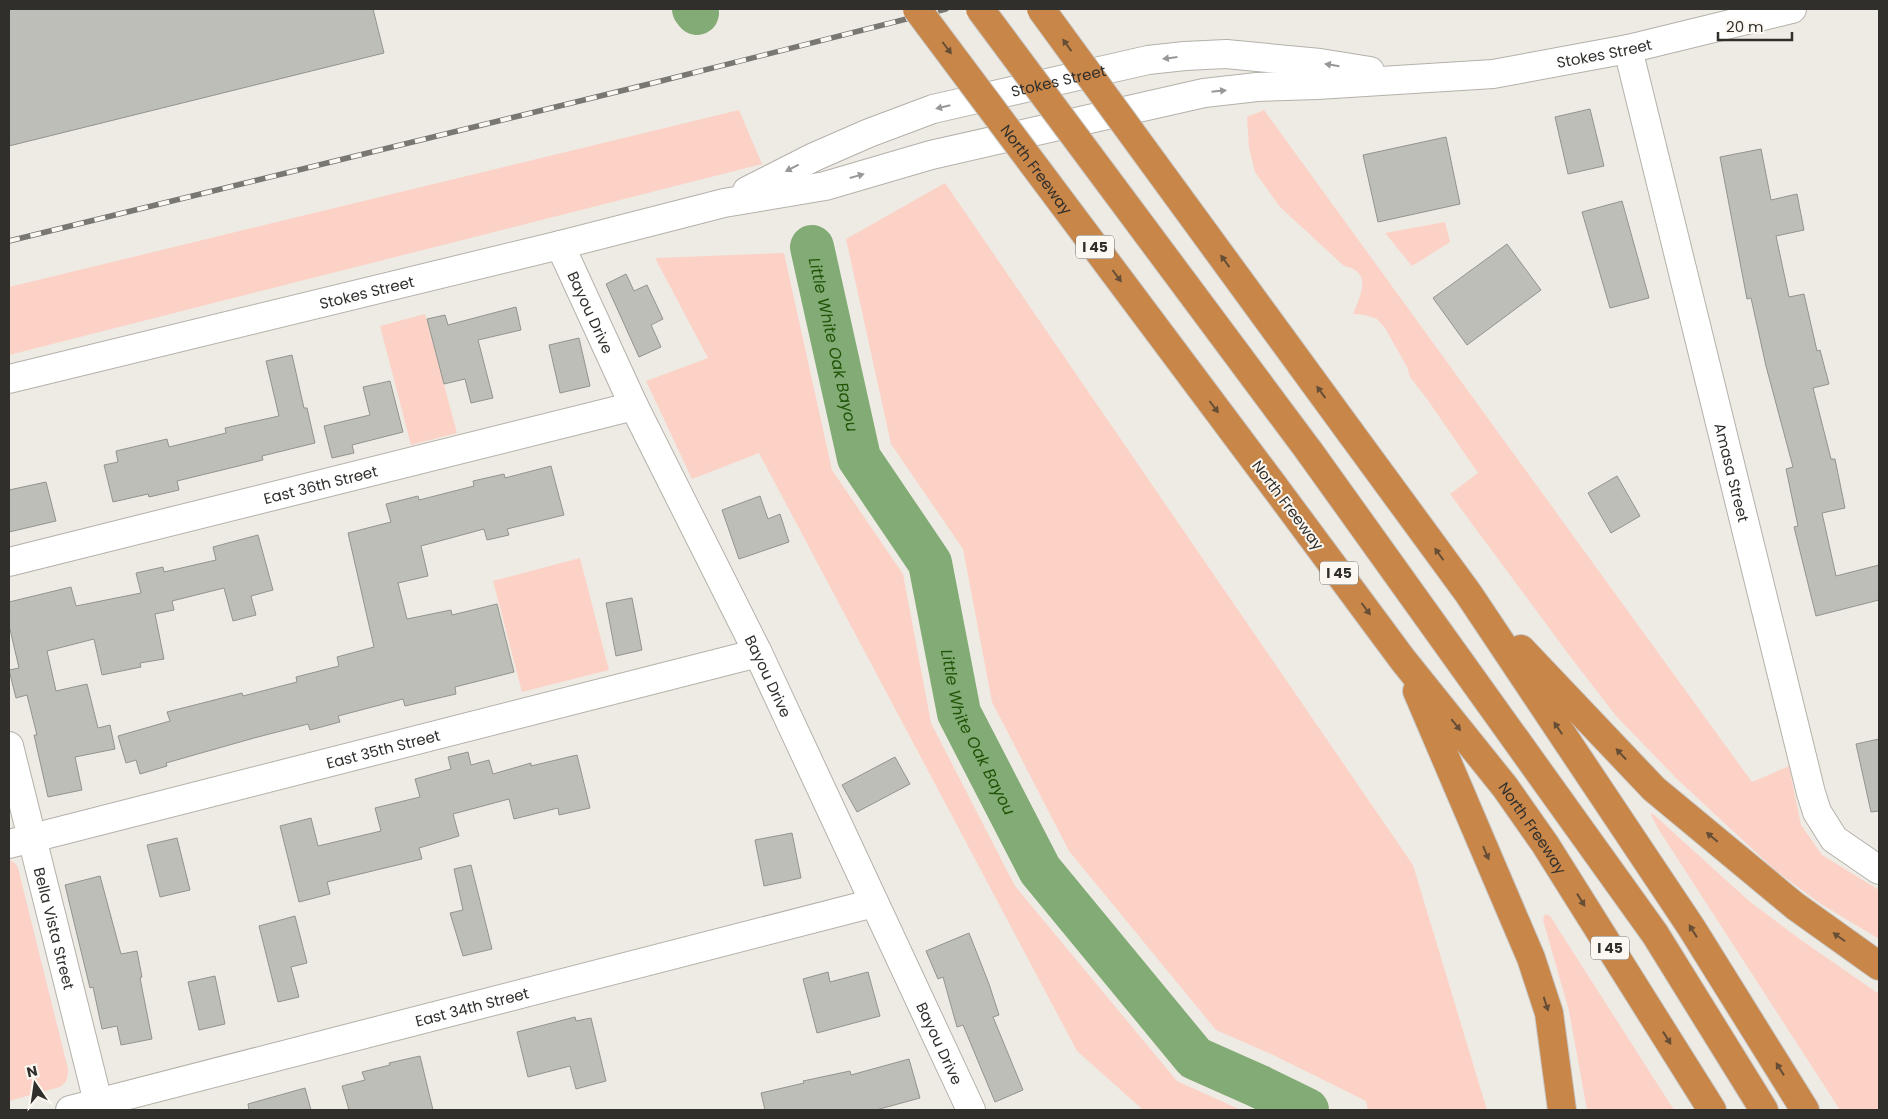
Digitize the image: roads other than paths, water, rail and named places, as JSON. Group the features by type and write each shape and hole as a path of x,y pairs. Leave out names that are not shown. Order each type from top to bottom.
{"highway":[{"name":"North Freeway","path":"917,9 1404,660 1505,787 1545,844 1712,1110"},
{"path":"980,9 1308,451 1655,934 1764,1110"},
{"path":"1041,9 1468,593 1685,918 1805,1110"},
{"path":"1468,593 1654,789 1795,906 1879,966"},
{"path":"1404,660 1531,958 1549,1013 1562,1110"}],"street":[{"name":"Stokes Street","path":"9,379 560,245 724,203 825,186 931,155 1204,93 1257,87 1317,86 1493,74 1628,49 1792,9"},
{"name":"Amasa Street","path":"1628,49 1811,793 1817,812 1834,839 1879,870"},
{"name":"Stokes Street","path":"724,203 814,157 869,133 933,109 1148,60 1226,54 1320,63 1414,78"},
{"name":"Bayou Drive","path":"560,245 634,406 758,653 971,1110"},
{"name":"East 36th Street","path":"9,562 634,406"},
{"name":"East 35th Street","path":"21,841 758,653"},
{"name":"Bella Vista Street","path":"9,746 21,841 99,1107"},
{"name":"East 34th Street","path":"70,1110 99,1107 874,903"}],"waterway":[{"name":"Little White Oak Bayou","path":"694,9 697,13"},
{"name":"Little White Oak Bayou","path":"812,247 859,458 930,563 959,713 1040,870 1195,1058 1307,1110"}],"railway":[{"path":"9,241 946,9"}]}
